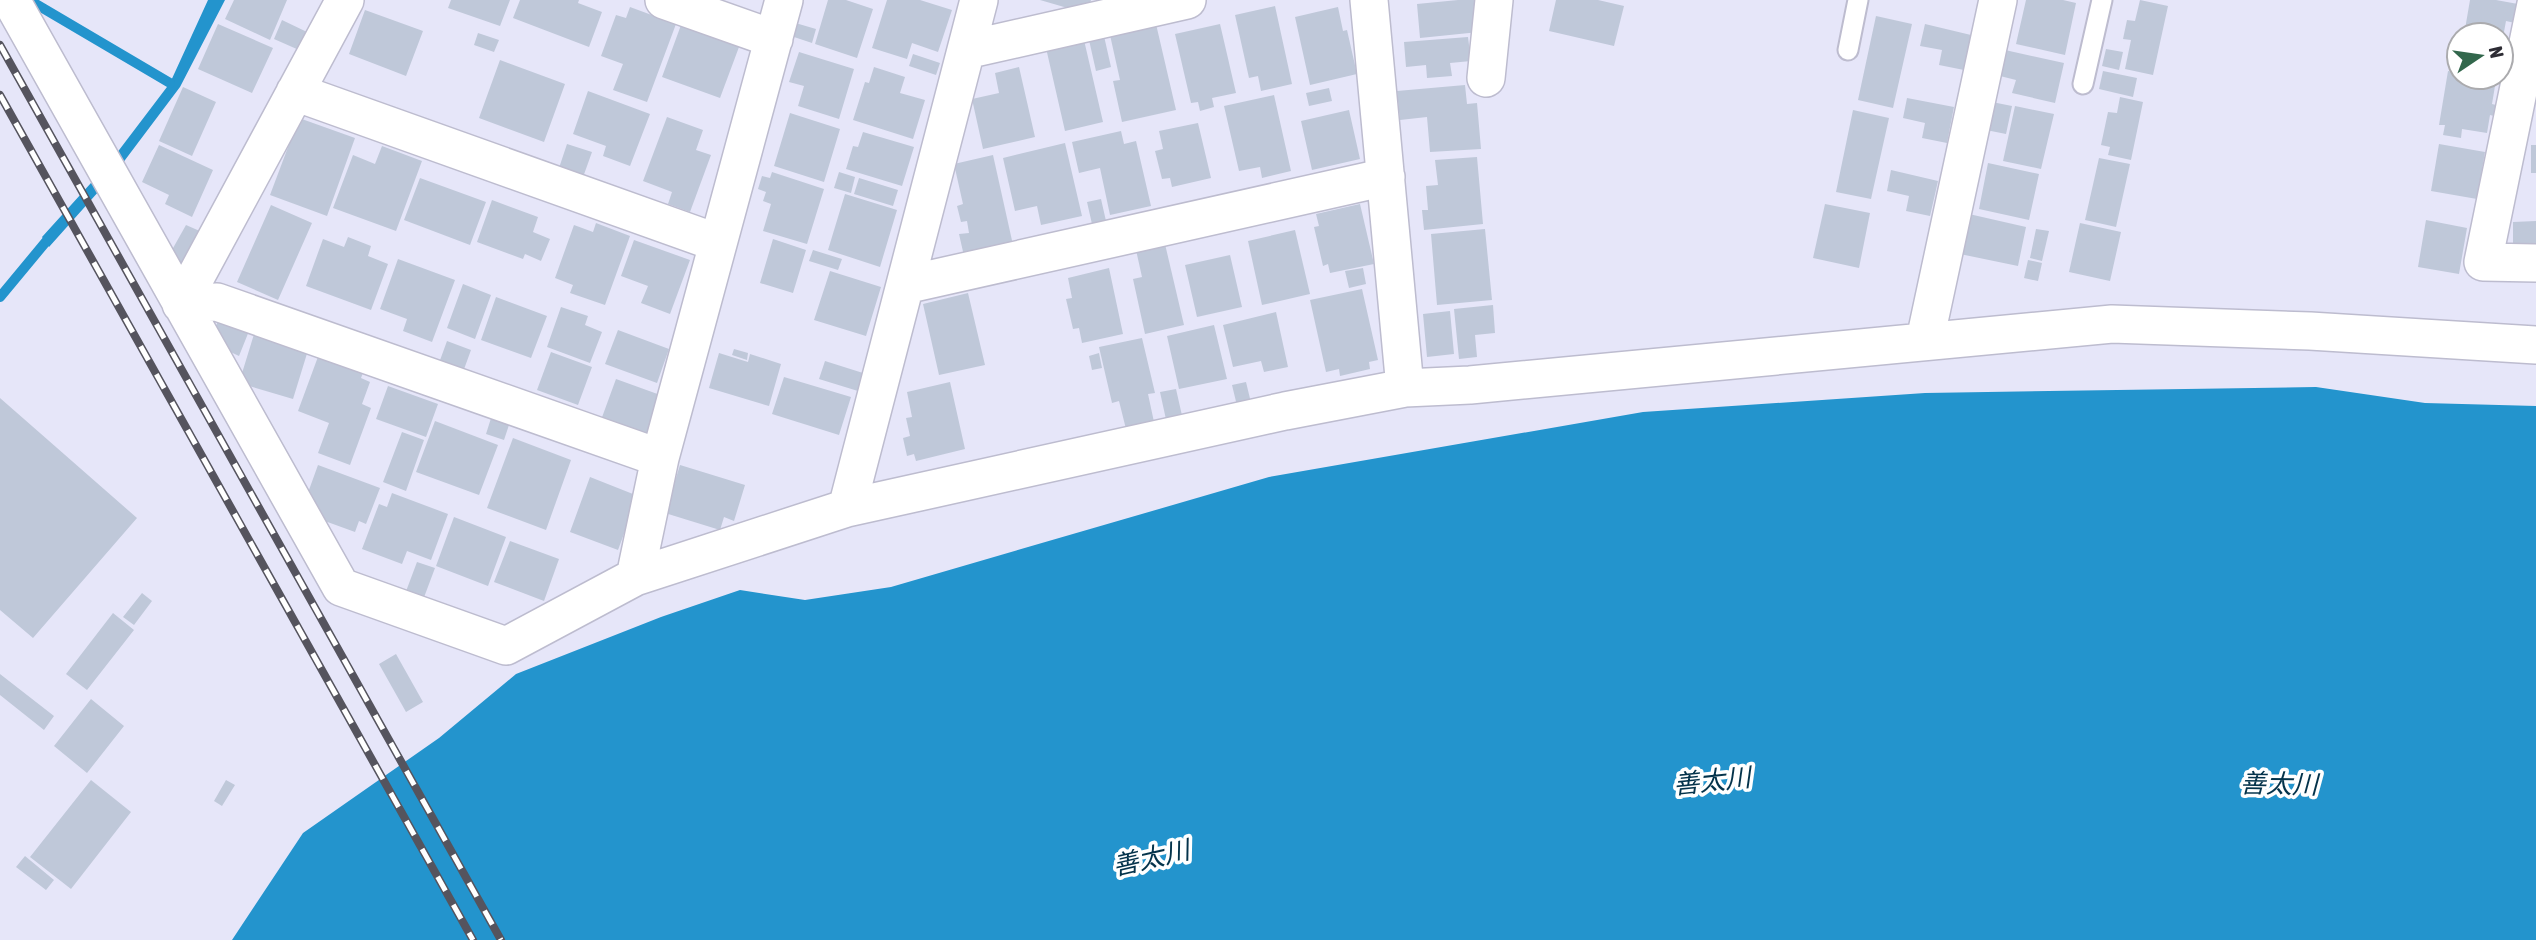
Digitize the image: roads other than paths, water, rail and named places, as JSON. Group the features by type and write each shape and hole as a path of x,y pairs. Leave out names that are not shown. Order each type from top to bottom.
{"street":[{"path":"11,0 341,587 506,646 635,577 847,508 1285,411 1405,388 1470,385 2112,324 2311,331 2536,345"},
{"path":"181,304 345,0"},
{"path":"664,0 774,39"},
{"path":"635,577 660,458 784,0"},
{"path":"847,508 979,0"},
{"path":"966,51 1187,0"},
{"path":"1369,0 1405,388"},
{"path":"1486,78 1494,0"},
{"path":"1925,340 1998,0"},
{"path":"2536,4 2529,75 2483,262 2536,263"},
{"path":"295,92 718,243"},
{"path":"905,285 1386,177"},
{"path":"181,304 217,302 660,458"}],"lane":[{"path":"1848,50 1858,0"},
{"path":"2083,84 2102,0"}],"water":[{"path":"208,0 225,0 180,87 116,172 49,247 42,237 110,162 170,83"},
{"name":"善太川","path":"2316,387 2425,403 2536,406 2536,940 232,940 303,833 439,738 516,674 661,617 740,590 805,600 891,587 1269,477 1643,412 1925,393"}],"waterway":[{"path":"29,0 170,83"},
{"path":"0,297 54,232"}],"railway":[{"path":"0,45 501,940"},
{"path":"0,95 473,940"}]}
